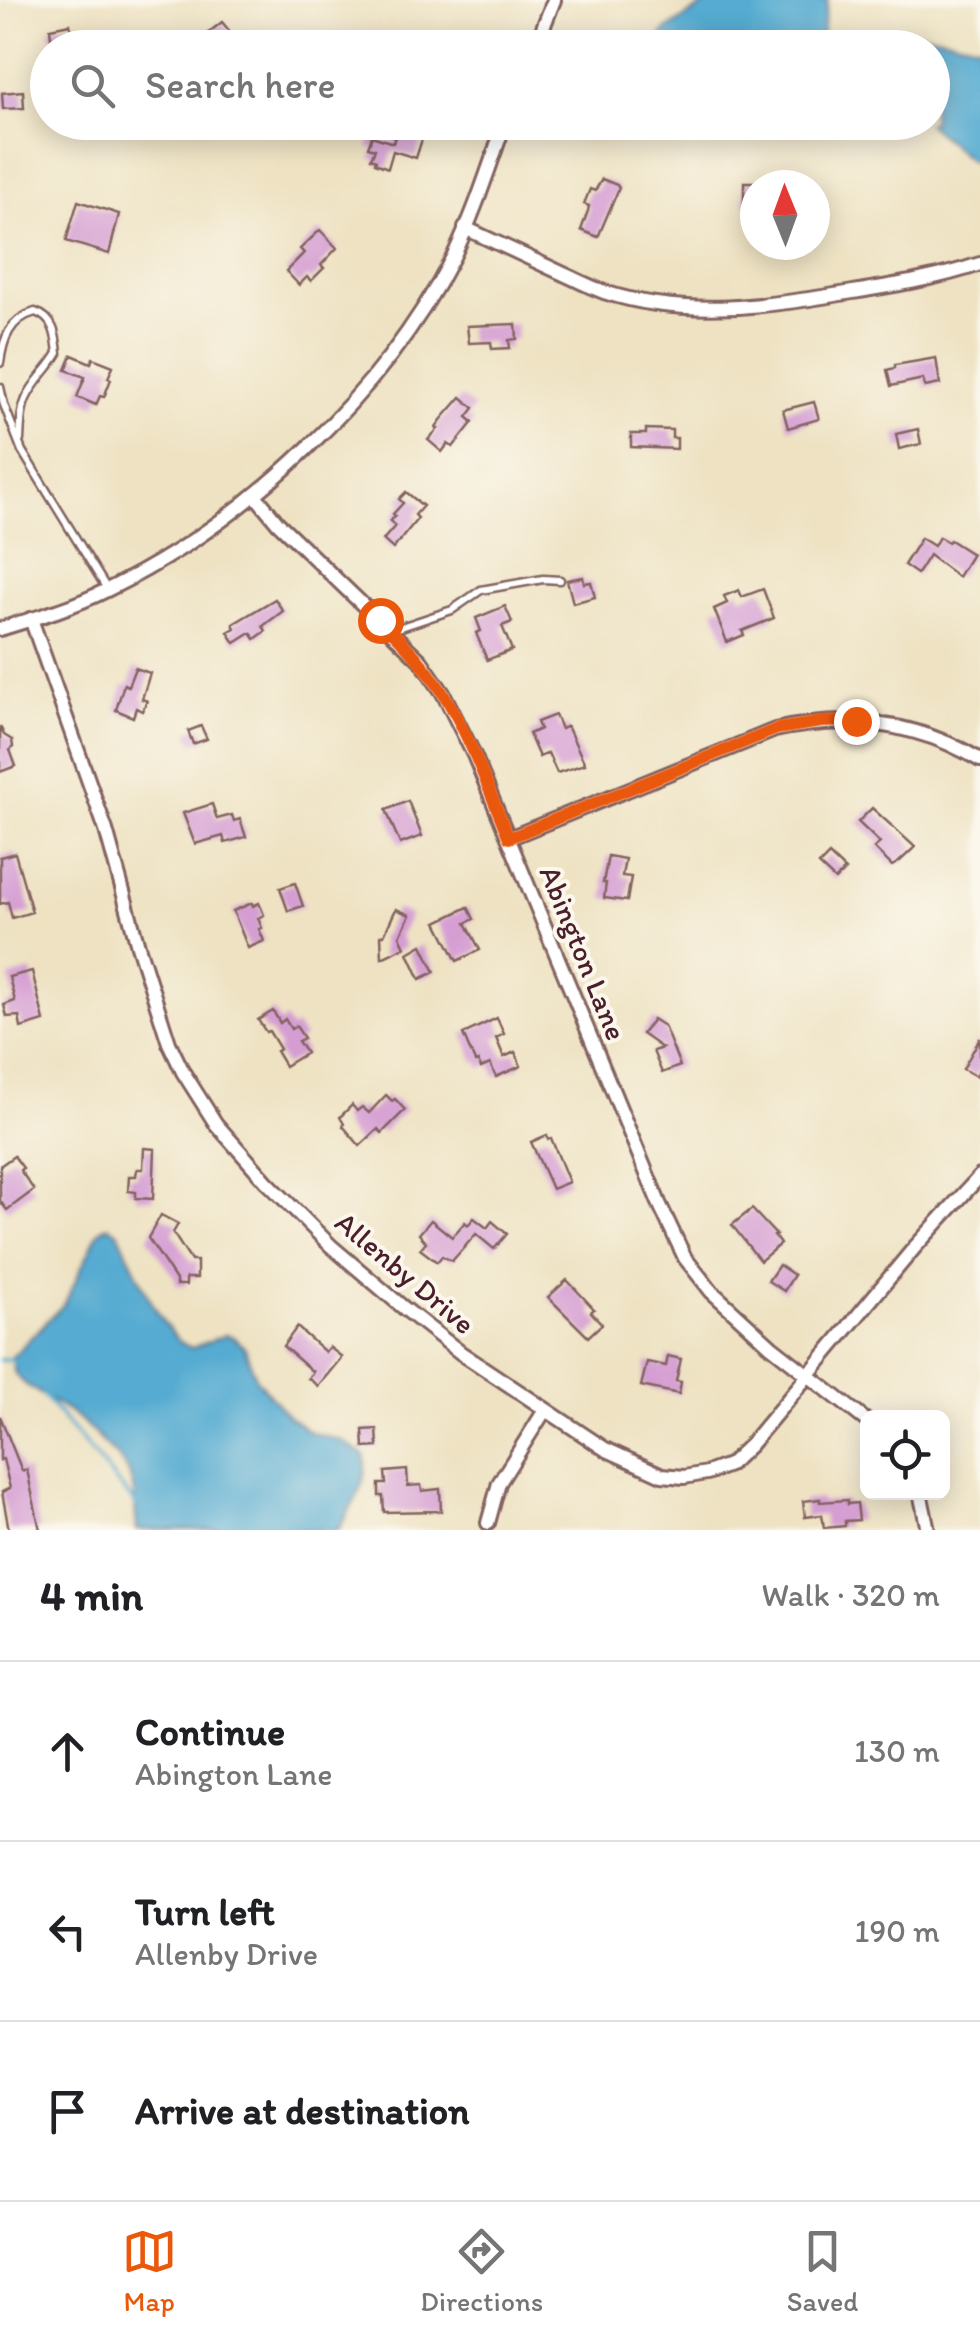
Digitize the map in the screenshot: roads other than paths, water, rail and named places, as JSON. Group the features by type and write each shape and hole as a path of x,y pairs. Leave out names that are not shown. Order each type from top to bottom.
{"street":[{"path":"542,30 554,0"},
{"path":"0,628 108,590 190,544 255,496 353,400 398,348 452,257 499,140"},
{"path":"465,228 603,292 684,308 776,305 927,278 980,264"},
{"name":"Abington Lane","path":"255,496 391,630 443,693 474,755 685,1258 712,1291 771,1346 860,1416"},
{"name":"Allenby Drive","path":"31,620 106,830 169,1043 216,1124 335,1250 405,1310 461,1353 605,1449 662,1474 708,1473 729,1465 750,1446 915,1247 980,1176"},
{"path":"509,838 777,729 822,722 896,725 930,735 980,760"},
{"path":"488,1523 499,1483 545,1410"},
{"path":"922,1500 928,1530"}],"lane":[{"path":"0,363 2,348 16,320 35,312 46,316 53,327 58,353 25,401 22,451"},
{"path":"0,387 22,451 108,590"},
{"path":"391,630 452,610 481,590 543,579 560,580"}],"water":[{"path":"712,0 828,0 823,30 667,30"},
{"path":"950,39 980,45 980,164 969,160 946,140 950,140"},
{"path":"109,1226 118,1232 149,1298 181,1342 192,1348 225,1335 233,1337 245,1348 256,1379 287,1415 310,1432 342,1441 364,1455 362,1485 338,1530 137,1530 134,1492 129,1473 118,1457 80,1419 15,1374 12,1357 65,1303 98,1233"}],"waterway":[{"path":"0,1360 14,1361"},
{"path":"43,1395 137,1506"}]}
